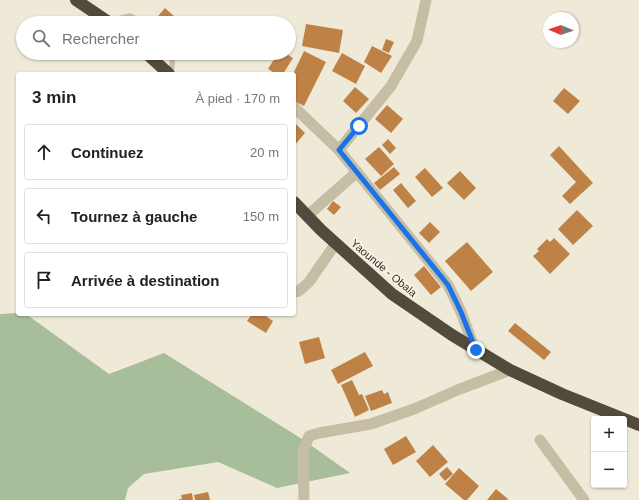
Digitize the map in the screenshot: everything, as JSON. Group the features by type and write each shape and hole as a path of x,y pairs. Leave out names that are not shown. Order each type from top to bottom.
{"highway":[{"path":"76,0 100,16"},
{"path":"154,60 168,72"},
{"name":"Yaounde - Obala","path":"296,204 392,294 452,335 510,370 562,394 639,425"}],"street":[{"path":"339,150 391,86 417,41 426,0"},
{"path":"296,109 339,150 358,172 448,285 461,312 476,350"},
{"path":"307,216 358,172"},
{"path":"296,292 299,291 309,282 336,243"},
{"path":"304,500 303,452 309,436 371,424 414,409 460,388 510,370"},
{"path":"540,440 582,500"}],"lane":[{"path":"170,72 172,60"}],"green space":[{"path":"16,313 16,316 29,316 109,374 164,353 302,439 350,473 277,488 218,462 144,474 128,488 125,500 0,500 0,314"}],"building":[{"path":"165,8 174,16 158,16"},
{"path":"306,24 343,30 339,53 302,46"},
{"path":"386,39 394,42 389,53 382,50"},
{"path":"372,46 392,56 381,73 364,62"},
{"path":"304,51 326,62 304,106 296,102 296,72 294,72"},
{"path":"342,53 365,66 356,84 332,71"},
{"path":"274,60 292,60 284,72 273,72 268,69"},
{"path":"355,87 369,99 356,113 343,101"},
{"path":"564,88 580,101 568,114 553,101"},
{"path":"387,105 403,119 391,133 375,119"},
{"path":"296,124 305,133 296,144"},
{"path":"388,139 396,148 390,154 382,145"},
{"path":"559,146 593,183 570,204 562,196 576,182 550,155"},
{"path":"379,147 394,164 381,176 365,159"},
{"path":"394,167 400,174 380,190 374,183"},
{"path":"425,168 443,188 432,197 415,177"},
{"path":"460,171 476,188 464,200 447,183"},
{"path":"401,183 416,201 408,208 393,190"},
{"path":"333,201 341,207 334,215 327,209"},
{"path":"577,210 593,226 573,245 558,229"},
{"path":"430,222 440,232 429,243 419,233"},
{"path":"554,238 570,254 550,274 533,256 539,251 537,249 547,239 550,242"},
{"path":"467,242 493,272 471,291 445,261"},
{"path":"424,266 441,287 431,295 414,275"},
{"path":"251,316 266,316 273,321 266,333 247,321"},
{"path":"515,323 551,352 544,360 508,331"},
{"path":"319,337 325,358 305,364 299,342"},
{"path":"365,352 373,366 338,384 331,370"},
{"path":"352,380 359,395 362,394 369,410 355,417 341,385"},
{"path":"382,390 384,394 388,392 392,403 371,411 365,396"},
{"path":"406,436 416,452 393,465 384,449"},
{"path":"433,445 448,462 430,477 416,461"},
{"path":"447,467 453,474 445,481 439,474"},
{"path":"459,468 479,486 467,500 464,500 445,484"},
{"path":"496,489 508,499 487,500"},
{"path":"208,492 210,500 195,500 194,495"},
{"path":"192,493 193,500 179,500 182,499 181,495"}],"route":[{"path":"359,126 339,150 448,285 461,312 476,350"}]}
